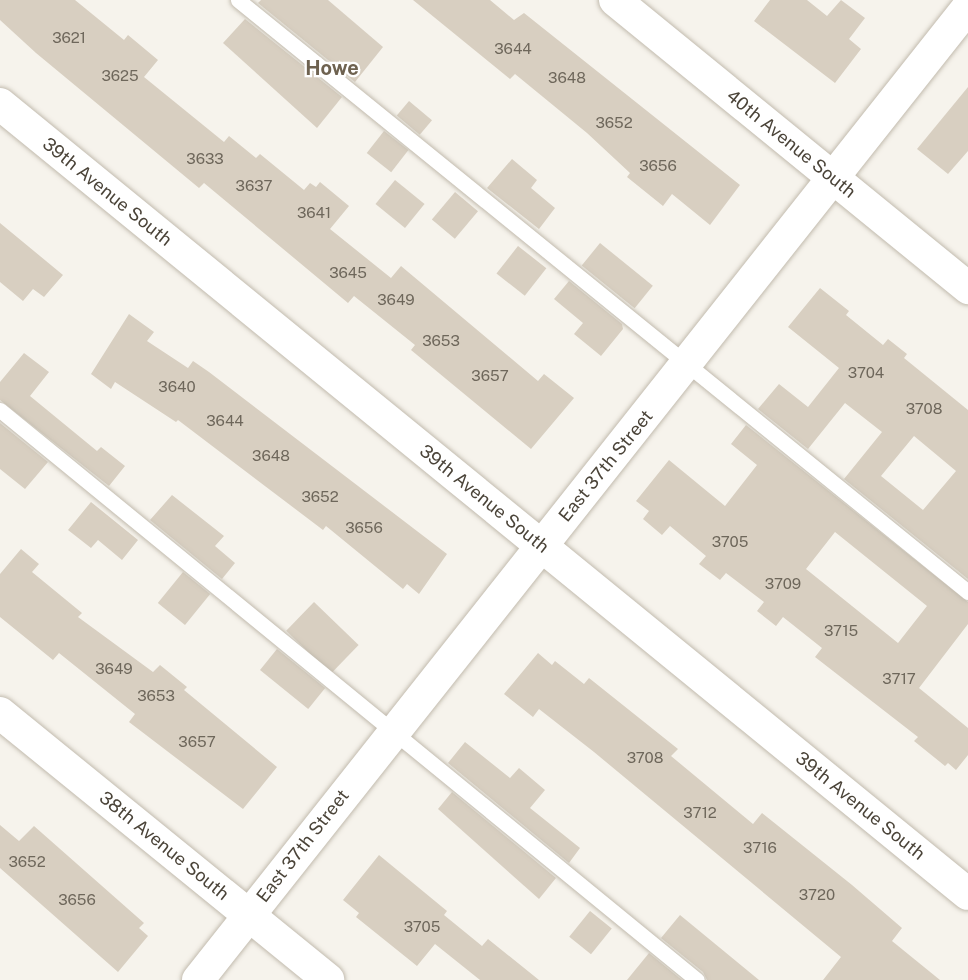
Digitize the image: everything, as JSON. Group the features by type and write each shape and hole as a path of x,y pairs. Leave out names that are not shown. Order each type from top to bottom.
{"street":[{"name":"40th Avenue South","path":"615,0 968,288"},
{"name":"East 37th Street","path":"198,980 391,732 686,365 968,7"},
{"name":"39th Avenue South","path":"0,104 968,894"},
{"name":"38th Avenue South","path":"0,713 328,980"}],"lane":[{"path":"238,0 968,592"},
{"path":"0,410 697,980"}],"building":[{"path":"0,0 75,0 124,40 128,35 158,60 144,77 224,142 229,136 256,158 260,154 304,190 310,183 316,187 320,182 349,206 330,229 391,278 401,266 538,381 544,374 574,398 531,449 411,350 415,345 354,296 348,303 204,183 199,188 36,53 0,20"},
{"path":"261,0 328,0 383,47 355,82 258,3"},
{"path":"413,0 490,0 514,20 524,13 740,185 710,225 672,194 663,206 627,177 630,173 587,133 515,74 510,79"},
{"path":"770,0 807,0 827,16 841,0 865,18 849,39 861,49 835,83 754,21"},
{"path":"245,19 342,97 317,128 223,43"},
{"path":"968,87 968,151 948,174 917,149"},
{"path":"409,101 432,120 420,135 397,116"},
{"path":"384,131 408,150 391,172 367,153"},
{"path":"512,159 537,180 531,188 555,208 539,229 487,188"},
{"path":"395,180 425,204 405,228 375,204"},
{"path":"455,192 478,211 455,239 432,220"},
{"path":"0,223 63,275 44,297 33,289 23,301 0,282"},
{"path":"600,243 653,286 635,308 582,266"},
{"path":"518,246 546,268 525,296 496,274"},
{"path":"569,281 622,324 623,329 601,356 574,334 583,323 554,299"},
{"path":"820,288 849,311 846,315 883,345 888,339 907,354 904,358 968,410 968,579 844,479 882,432 845,403 808,449 758,409 779,384 808,407 839,368 788,327","holes":["914,436 956,471 923,510 881,476"]},
{"path":"129,314 154,332 147,341 188,368 193,361 209,372 447,554 419,594 407,584 403,589 326,526 323,530 178,420 176,422 115,382 111,389 91,374"},
{"path":"24,353 49,372 30,396 97,451 101,447 125,466 109,486 0,400 0,382"},
{"path":"0,423 48,462 25,489 0,469"},
{"path":"746,425 968,602 968,624 919,688 968,728 968,755 956,770 948,763 945,766 914,741 918,737 815,657 822,648 783,617 776,626 757,611 764,602 726,573 720,580 699,564 706,556 670,526 662,535 643,519 649,511 636,501 669,460 725,506 757,465 731,444","holes":["835,532 927,606 898,643 806,569"]},
{"path":"172,495 224,536 215,546 235,563 222,579 150,520"},
{"path":"91,502 138,540 122,560 98,540 91,548 68,530"},
{"path":"21,549 39,564 32,572 82,613 78,617 153,672 160,665 187,687 184,690 277,767 243,809 129,722 135,714 59,653 53,660 0,617 0,574"},
{"path":"183,572 210,594 185,625 158,603"},
{"path":"314,602 359,645 331,674 286,631"},
{"path":"277,649 325,688 308,709 260,670"},
{"path":"538,653 552,665 555,661 584,684 589,678 678,749 671,756 753,824 762,813 852,885 902,928 892,941 940,980 823,980 841,957 539,709 533,717 504,694"},
{"path":"465,742 510,778 519,768 545,790 530,808 580,848 569,863 448,763"},
{"path":"452,792 556,878 539,899 438,809"},
{"path":"0,825 19,841 34,826 144,923 139,928 148,936 118,972 0,868"},
{"path":"379,855 447,911 444,915 482,946 488,939 539,980 480,980 435,944 417,966 356,917 359,913 343,900"},
{"path":"590,911 612,929 591,954 569,937"},
{"path":"680,915 759,980 707,980 703,972 661,938"},
{"path":"649,953 682,980 627,980"}],"district":[{"name":"Howe","path":"332,68"}]}
